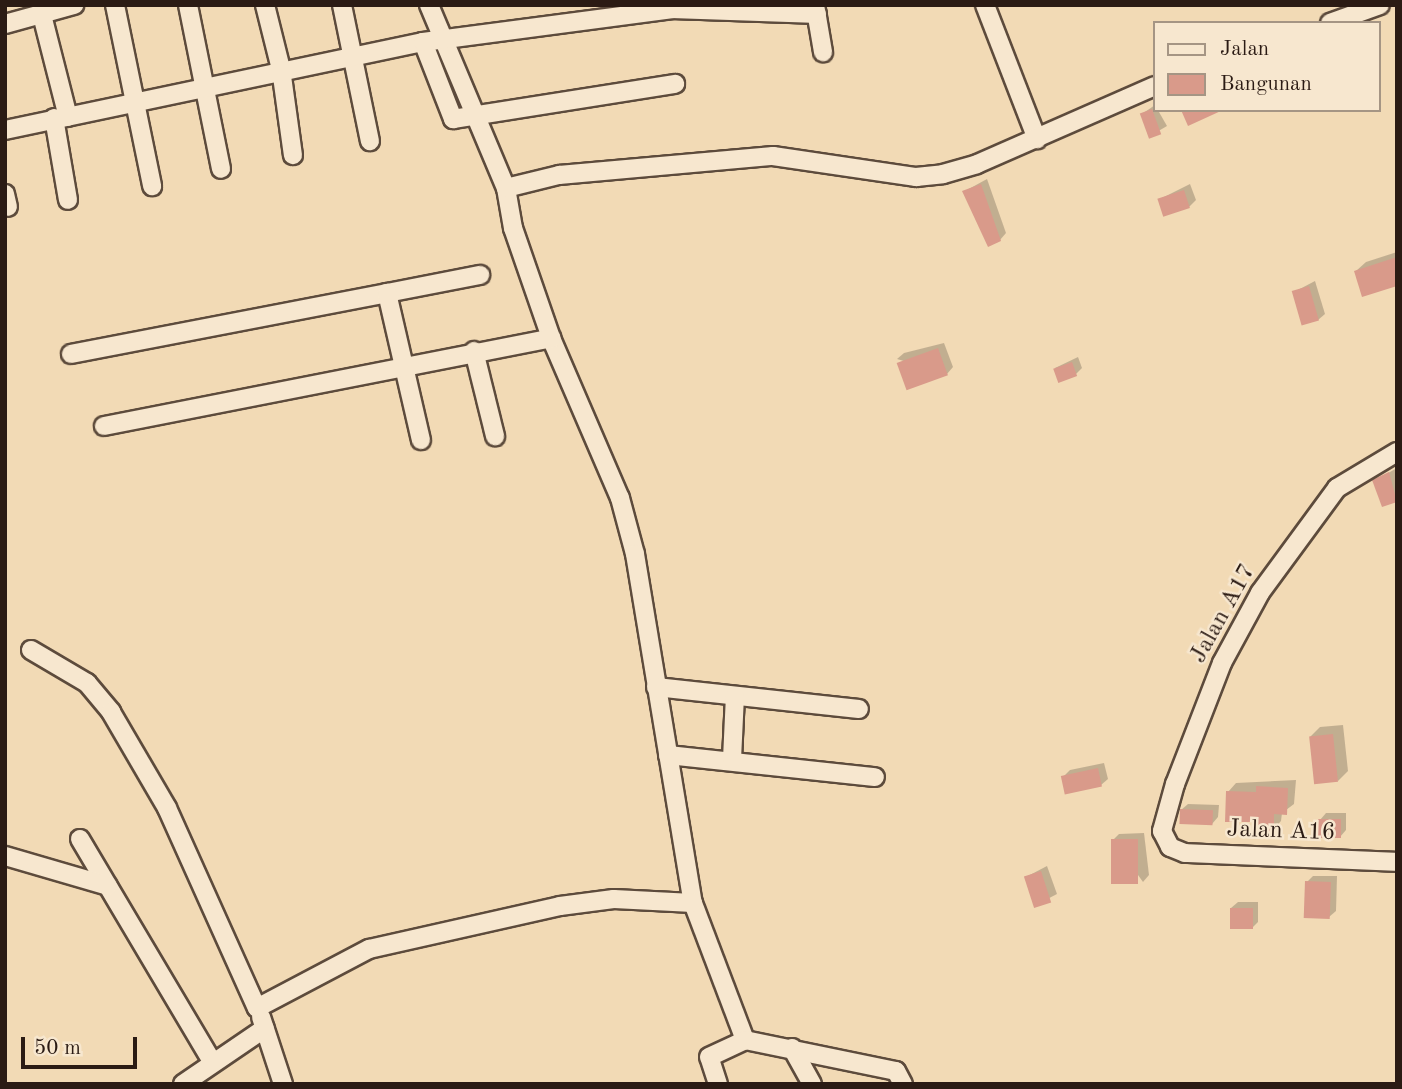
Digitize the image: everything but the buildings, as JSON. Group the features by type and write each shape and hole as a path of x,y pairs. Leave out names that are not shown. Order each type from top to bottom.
{"street":[{"path":"5,24 74,5"},
{"path":"115,5 137,101 152,186"},
{"path":"188,5 221,169"},
{"path":"265,5 281,69 293,155"},
{"path":"342,5 370,141"},
{"path":"429,5 506,188 513,228 551,338 620,498 635,554 693,903 745,1040"},
{"path":"985,5 1037,139"},
{"path":"1336,21 1380,5"},
{"path":"5,130 281,69 423,42 673,7 816,9 823,52"},
{"path":"42,15 61,118 68,200"},
{"path":"423,42 449,116 477,118 675,84"},
{"path":"506,188 559,175 773,156 916,177 977,164 1154,86"},
{"path":"71,354 480,275"},
{"path":"387,293 421,440"},
{"path":"104,426 474,351 551,338"},
{"path":"474,351 495,436"},
{"name":"Jalan A17","path":"1166,843 1163,818 1175,784 1222,663 1260,593 1337,488 1397,452"},
{"path":"31,650 87,683 111,712 167,808 257,1008 283,1084"},
{"path":"656,687 859,709"},
{"path":"732,759 735,696"},
{"path":"668,755 732,759 875,777"},
{"path":"80,839 212,1061"},
{"name":"Jalan A16","path":"1166,843 1185,853 1397,862"},
{"path":"5,856 108,886"},
{"path":"257,1008 369,949 559,906 614,898 693,903"},
{"path":"183,1084 212,1061 265,1028"},
{"path":"718,1084 709,1057 745,1040 896,1071 903,1084"},
{"path":"792,1048 813,1084"}]}
